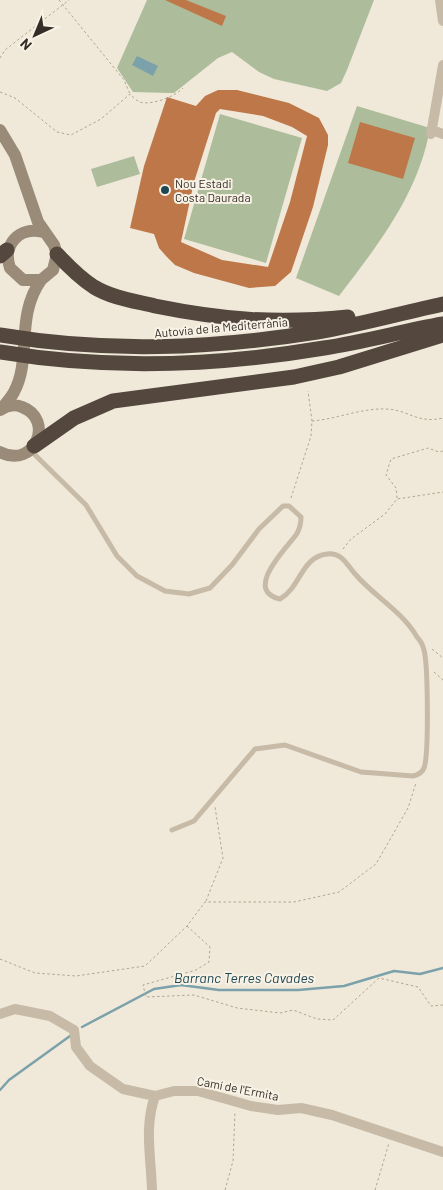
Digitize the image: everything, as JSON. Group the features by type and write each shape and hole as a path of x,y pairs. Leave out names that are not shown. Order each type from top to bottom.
{"highway":[{"path":"58,254 81,278 106,294 199,315 245,321 300,322 394,309 415,310"},
{"name":"Autovia de la Mediterrània","path":"0,335 96,348 158,348 222,344 318,332 443,304"},
{"path":"0,352 91,364 153,365 324,348 443,324"},
{"path":"32,448 74,418 113,401 294,377 339,367 443,335"}],"main road":[{"path":"0,130 15,155 43,232 54,245 58,254 53,270 41,280 27,312 20,377 14,392 1,409"},
{"path":"28,192 29,212 18,235 4,253 10,268 16,275 23,280 41,280"},
{"path":"18,235 29,230 43,232"},
{"path":"16,275 27,312"},
{"path":"0,453 16,456 32,448 40,430 25,400 20,377"},
{"path":"1,409 18,406 33,414"}],"street":[{"path":"440,0 443,21"},
{"path":"443,65 432,132 443,134"},
{"name":"Camí de l'Ermita","path":"0,1014 15,1009 50,1016 74,1030 76,1047 90,1066 123,1089 155,1096 174,1091 198,1092 235,1102 278,1110 301,1108 332,1115 443,1152"},
{"path":"152,1190 148,1136 150,1111 155,1096"}],"lane":[{"path":"32,448 86,505 117,556 136,576 164,591 189,594 210,588 232,565 272,516 283,506 289,506 301,517 301,524 296,534 280,550 268,573 268,591 272,597 280,599 295,588 304,567 310,562 326,554 338,556 344,560 355,575 407,622 422,646 425,664 427,750 424,768 419,775 361,772 285,744 256,749 194,821 172,830"}],"path":[{"path":"59,0 124,80 130,94 141,102 152,102 179,93 183,88"},
{"path":"0,58 5,50 69,0"},
{"path":"0,92 15,98 57,132 71,134 101,119 130,94"},
{"path":"289,506 296,476 308,451 312,421 308,391"},
{"path":"312,421 354,415 368,409 401,412 418,419 430,421 443,418"},
{"path":"397,499 396,488 386,475 390,459 428,448 439,452 443,450"},
{"path":"338,556 351,539 385,514 397,499 443,492"},
{"path":"422,646 443,658"},
{"path":"205,902 294,902 339,892 376,864 408,808 419,775"},
{"path":"0,959 35,973 76,976 145,966 187,926 205,902 223,858 214,798"},
{"path":"187,926 210,947 209,962 196,970 143,985 146,997 194,995 237,1008 280,1013 293,1010 317,1019 333,1020 379,978 418,987 431,1006 443,1005"},
{"path":"225,1190 233,1161 235,1102"},
{"path":"375,1190 391,1135"}],"green space":[{"path":"147,0 374,0 341,83 327,91 274,79 259,72 232,52 218,58 174,93 133,92 117,68"},
{"path":"357,106 430,128 425,152 407,196 382,238 339,296 296,278"},
{"path":"220,114 302,138 266,263 184,239"},
{"path":"134,156 140,174 97,187 91,169"}],"water":[{"path":"137,56 158,66 153,76 132,65"}],"building":[{"path":"165,0 186,0 226,16 222,26"},
{"name":"Nou Estadi Costa Daurada","path":"218,90 237,90 289,103 319,118 328,135 328,145 313,207 291,272 275,286 249,288 194,273 175,265 159,248 154,234 130,228 144,166 167,97 196,106 205,96","holes":["220,109 263,116 292,127 307,136 290,202 268,267 222,260 181,242 194,182 216,113"]},
{"path":"360,122 415,138 403,179 348,163"}],"waterway":[{"name":"Barranc Terres Cavades","path":"82,1027 154,989 181,985 219,990 298,990 344,986 394,971 420,974 443,968"},
{"name":"Barranc Terres Cavades","path":"0,1090 9,1080 70,1036"}],"place":[{"name":"Nou Estadi Costa Daurada","path":"165,190"}]}
